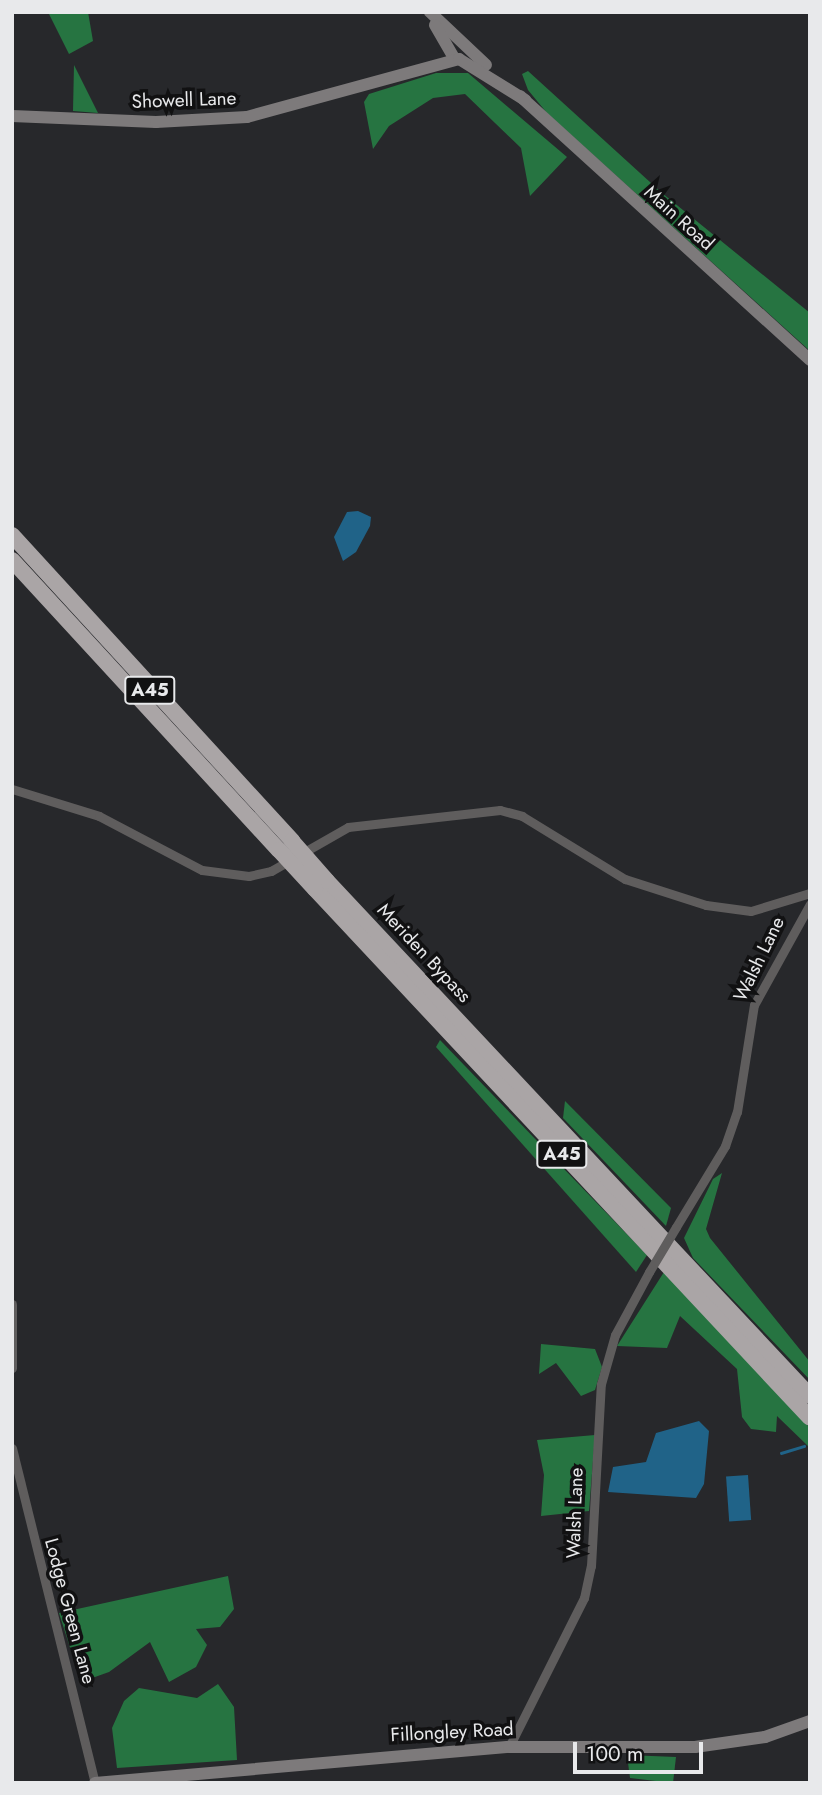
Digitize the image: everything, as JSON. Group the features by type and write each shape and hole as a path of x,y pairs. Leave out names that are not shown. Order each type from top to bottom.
{"highway":[{"name":"Meriden Bypass","path":"12,535 321,885 810,1418"},
{"name":"Meriden Bypass","path":"12,560 286,846"},
{"name":"Meriden Bypass","path":"321,885 810,1396"}],"main road":[{"name":"Main Road","path":"428,12 810,360"},
{"path":"428,12 452,54 464,44"},
{"name":"Main Road","path":"452,54 524,100"},
{"name":"Showell Lane","path":"12,116 156,122 247,117 435,66 452,54"},
{"name":"Fillongley Road","path":"95,1783 509,1747 695,1747 765,1737 810,1721"}],"street":[{"path":"12,789 110,820 202,870 249,876 271,871 348,827 500,810 522,816 625,879 706,905 751,911 810,893"},
{"path":"798,898 806,908"},
{"name":"Walsh Lane","path":"509,1747 584,1598 591,1566 601,1384 615,1335 649,1272 725,1146 737,1112 754,1005 806,908"},
{"path":"12,1304 12,1368"},
{"name":"Lodge Green Lane","path":"12,1448 95,1783"}],"green space":[{"path":"48,12 88,12 93,41 69,54"},
{"path":"74,65 98,113 73,111"},
{"path":"528,71 662,193 810,313 810,351 547,113 528,90 522,74"},
{"path":"436,73 468,73 567,157 530,196 521,148 465,94 433,98 389,126 373,149 364,102 369,94"},
{"path":"440,1040 647,1255 636,1272 436,1047"},
{"path":"565,1101 671,1208 666,1226 563,1118"},
{"path":"722,1173 706,1229 710,1238 810,1362 810,1380 693,1258 684,1238 713,1179"},
{"path":"664,1272 810,1428 810,1448 777,1416 776,1432 751,1429 742,1417 737,1369 680,1316 667,1348 617,1346"},
{"path":"541,1344 595,1349 602,1367 595,1390 581,1396 556,1363 539,1374"},
{"path":"595,1435 589,1511 541,1516 544,1475 537,1440"},
{"path":"228,1576 234,1609 220,1627 196,1629 207,1645 196,1667 169,1682 150,1642 109,1672 81,1682 59,1613"},
{"path":"218,1684 234,1707 237,1760 117,1768 112,1728 124,1701 139,1688 197,1698"},
{"path":"627,1755 676,1757 673,1783 630,1778"}],"water":[{"path":"358,511 371,517 370,526 356,552 343,561 334,537 347,512"},
{"path":"699,1421 709,1431 704,1484 696,1498 608,1492 613,1467 646,1462 656,1433"},
{"path":"748,1475 751,1520 729,1521 726,1477"}],"waterway":[{"path":"781,1453 804,1446"}]}
